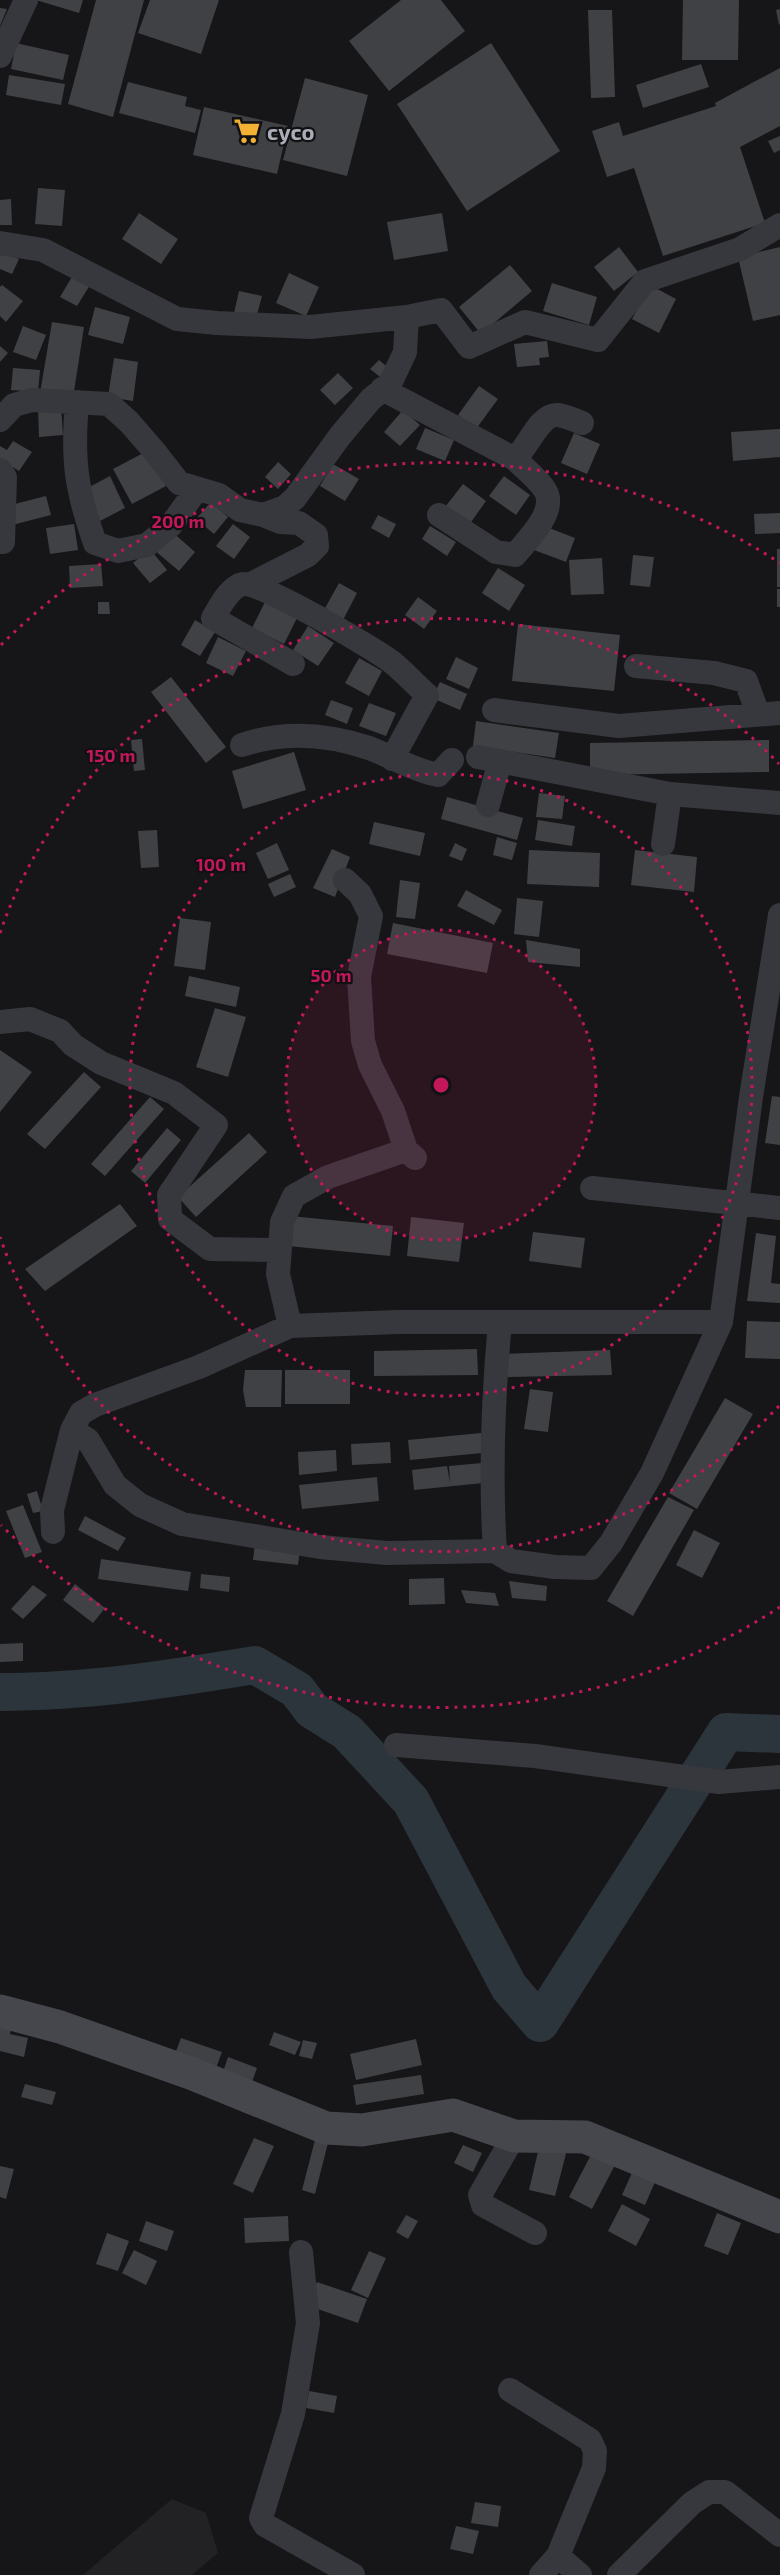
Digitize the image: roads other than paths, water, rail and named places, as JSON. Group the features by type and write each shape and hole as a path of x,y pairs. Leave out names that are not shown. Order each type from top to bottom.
{"street":[{"path":"0,57 26,0"},
{"path":"0,243 43,250 177,319 217,324 310,327 407,317 441,310 469,347 525,322 598,340 645,281 740,249 780,225"},
{"path":"263,515 285,507 295,498 340,436 382,389 390,384 405,352 407,317"},
{"path":"382,389 516,459 546,491 549,506 540,523 515,555 496,552 439,515"},
{"path":"0,420 14,405 32,400 109,404 149,444 179,483 219,495 240,510 263,515 280,522 299,523 316,535 317,546 308,555 251,584"},
{"path":"77,402 73,443 77,486 94,543 118,551 147,545 171,525 197,489"},
{"path":"516,459 525,450 543,419 557,415 582,423"},
{"path":"0,470 5,477 3,542"},
{"path":"293,664 213,618 230,592 240,584 251,584 284,599 393,663 427,695 392,759"},
{"path":"636,666 714,673 746,681 769,714"},
{"path":"494,710 619,726 769,714"},
{"path":"242,745 264,737 319,735 369,749 419,772 438,776 452,760"},
{"path":"488,805 489,759 669,794 780,803"},
{"path":"663,844 669,794"},
{"path":"290,1326 278,1274 278,1250 282,1222 294,1196 328,1177 410,1154 393,1111 370,1065 363,1041 359,977 371,916 360,894 345,880"},
{"path":"72,1430 87,1440 115,1485 140,1505 182,1524 320,1547 376,1552 495,1551 511,1561 555,1567 591,1568 611,1543 652,1473 721,1322 751,1097 780,915"},
{"path":"0,1022 30,1019 60,1031 73,1045 101,1063 174,1093 216,1125 168,1195 170,1219 210,1249 278,1250"},
{"path":"592,1188 780,1208"},
{"path":"53,1532 52,1510 72,1430 81,1413 95,1405 199,1367 290,1326 398,1322 684,1320 721,1322"},
{"path":"495,1551 492,1507 494,1385 500,1322"},
{"path":"396,1744 535,1756 684,1775 719,1782 780,1777"},
{"path":"0,2011 60,2027 182,2070 326,2128 362,2130 453,2115 514,2136 585,2137 780,2217"},
{"path":"514,2136 480,2195 483,2205 535,2233"},
{"path":"301,2252 308,2323 293,2414 261,2518 265,2525 353,2575"},
{"path":"510,2390 590,2440 595,2451 594,2468 558,2556 541,2575"},
{"path":"619,2575 692,2503 709,2492 725,2492 780,2535"},
{"path":"558,2556 580,2575"}],"waterway":[{"path":"0,1692 96,1687 160,1680 255,1665 297,1690 312,1710 347,1732 411,1801 509,1987 540,2023 726,1732 780,1734"}],"place":[{"name":"cyco","path":"247,131"}]}
